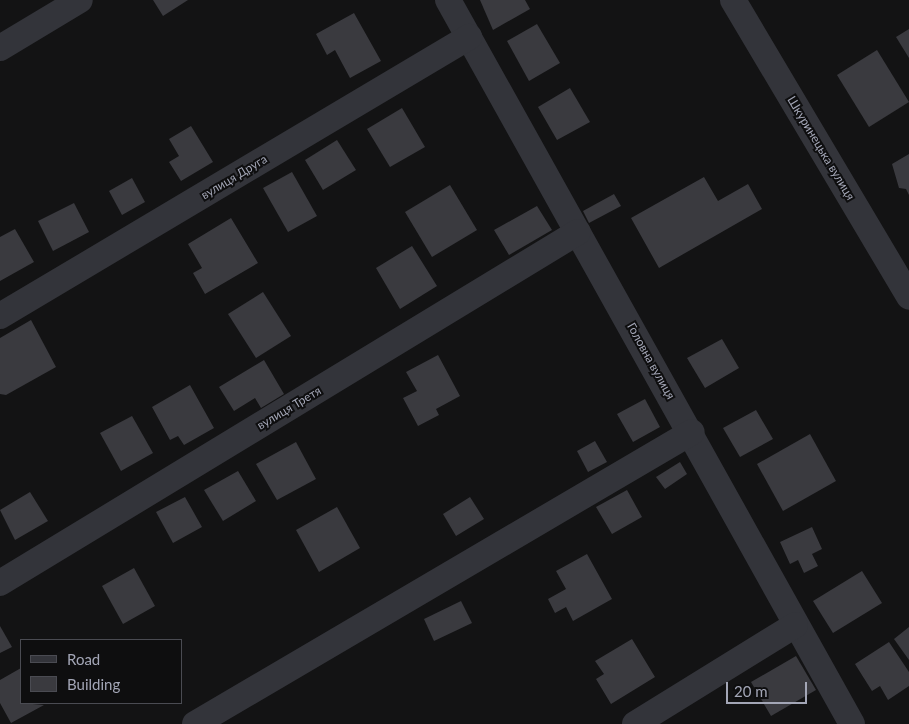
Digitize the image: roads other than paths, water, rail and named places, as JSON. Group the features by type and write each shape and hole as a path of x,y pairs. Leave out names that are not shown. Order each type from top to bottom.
{"street":[{"path":"0,48 80,0"},
{"name":"Головна вулиця","path":"448,0 692,432 795,625 852,724"},
{"name":"Шкуринецька вулиця","path":"733,0 909,297"},
{"name":"вулиця Друга","path":"0,316 469,37"},
{"name":"вулиця Третя","path":"0,583 578,232"},
{"path":"195,724 692,432"},
{"path":"634,724 795,625"}]}
